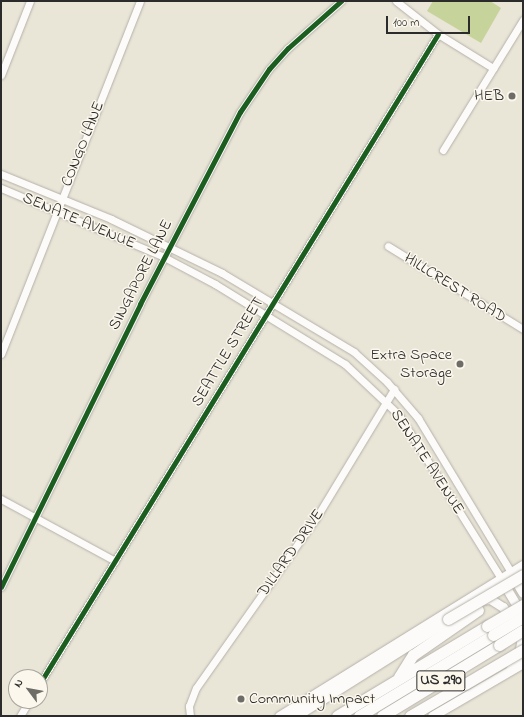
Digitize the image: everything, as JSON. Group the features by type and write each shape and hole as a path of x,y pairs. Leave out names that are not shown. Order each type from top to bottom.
{"highway":[{"path":"294,716 523,575"},
{"path":"398,679 412,654 478,610 523,583"},
{"name":"US 290","path":"337,716 398,679 490,631 523,605"},
{"path":"359,716 490,631 523,616"},
{"name":"US 290","path":"382,716 523,630"},
{"path":"410,716 523,650"},
{"path":"418,716 439,699"}],"main road":[{"path":"278,716 523,565"},
{"name":"SENATE AVENUE","path":"511,572 523,593"},
{"name":"SENATE AVENUE","path":"501,578 523,616"},
{"path":"463,601 490,600 503,607 522,640 510,670"},
{"path":"432,716 523,663"}],"street":[{"path":"1,75 30,1"},
{"name":"CONGO LANE","path":"1,354 140,1"},
{"name":"SINGAPORE LANE","path":"1,586 37,517 169,247 252,92 288,48 342,1"},
{"path":"396,1 438,34 493,68"},
{"path":"443,150 523,20"},
{"name":"SEATTLE STREET","path":"48,670 438,34"},
{"name":"SENATE AVENUE","path":"1,174 62,198 222,273 273,302 354,352 394,389 432,438 511,572"},
{"name":"SENATE AVENUE","path":"1,188 57,210 164,257 266,314 345,364 386,402 414,437 501,578"},
{"name":"HILLCREST ROAD","path":"388,246 523,329"},
{"name":"DILLARD DRIVE","path":"190,716 189,706 196,688 316,518 394,389"},
{"path":"1,500 37,517 115,560"}],"green space":[{"path":"433,1 490,1 501,8 481,43 427,11"}],"cycle path":[{"path":"1,587 140,304 240,112 269,69 288,48 341,1"},
{"path":"48,670 438,34"}],"place":[{"name":"HEB","path":"512,96"},
{"name":"Extra Space Storage","path":"460,364"},
{"name":"Community Impact","path":"241,699"}]}
